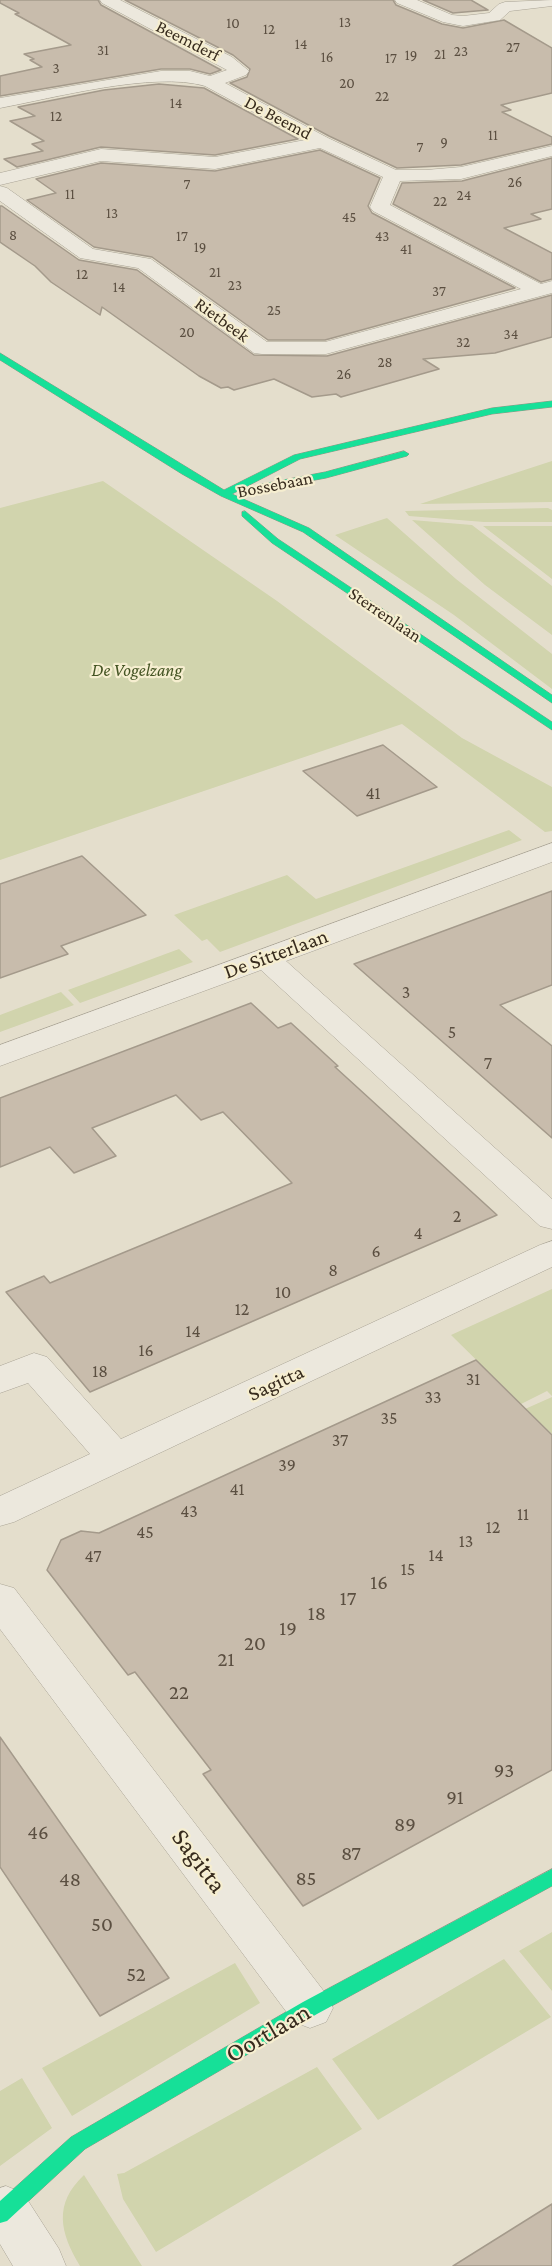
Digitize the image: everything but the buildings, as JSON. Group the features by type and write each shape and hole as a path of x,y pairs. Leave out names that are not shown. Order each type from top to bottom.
{"street":[{"name":"Beemderf","path":"108,0 226,61 240,71 211,81"},
{"path":"403,0 449,19 463,21 494,17 505,7 552,1"},
{"name":"De Beemd","path":"5,99 161,76 190,76 211,81 322,142 393,175 426,176 461,172 552,151"},
{"path":"0,178 101,155 215,163 322,142"},
{"name":"Rietbeek","path":"393,175 380,207 545,288"},
{"name":"Rietbeek","path":"0,192 87,254 144,263 262,348 326,348 545,288"},
{"name":"Sterrenlaan","path":"0,356 185,472 224,494 306,530 552,700"},
{"name":"Bossebaan","path":"224,494 297,457 492,411 552,404"},
{"path":"524,422 552,413"},
{"name":"Bossebaan","path":"224,494 326,475 415,452"},
{"name":"Sterrenlaan","path":"224,494 274,541 552,727"},
{"name":"De Sitterlaan","path":"0,1056 552,852"},
{"path":"265,958 552,1218"},
{"name":"Sagitta","path":"0,1512 552,1253"},
{"path":"0,1380 33,1366 116,1458"},
{"name":"Sagitta","path":"0,1599 310,2008"},
{"name":"Oortlaan","path":"3,2212 78,2143 310,2008 552,1877"},
{"path":"3,2212 41,2266"}],"green space":[{"path":"552,461 552,502 420,504"},
{"name":"De Vogelzang","path":"103,481 277,601 462,738 552,787 552,831 545,832 402,724 0,860 0,508"},
{"path":"548,508 552,510 552,522 484,522 409,516 405,511"},
{"path":"387,518 456,579 552,654 552,689 454,615 335,535"},
{"path":"412,520 472,525 552,586 552,635 485,585"},
{"path":"483,526 552,526 552,579"},
{"path":"509,830 522,840 220,952 207,939 202,941 174,915 287,875 316,899"},
{"path":"179,949 193,962 80,1003 68,990"},
{"path":"61,992 74,1005 0,1032 0,1015"},
{"path":"552,1289 552,1396 547,1391 521,1404 451,1335"},
{"path":"552,1397 552,1434 525,1409"},
{"path":"552,1932 552,1991 519,1951"},
{"path":"504,1959 551,2017 378,2120 332,2059"},
{"path":"235,1963 260,2003 72,2116 42,2068"},
{"path":"317,2067 362,2129 156,2252 123,2199 117,2174 124,2173"},
{"path":"22,2078 52,2128 0,2166 0,2091"},
{"path":"84,2175 142,2266 80,2266 68,2242 63,2219 67,2197"}],"traffic: fast":[{"path":"0,356 185,472 224,494 306,530 552,700"},
{"path":"224,494 297,457 492,411 552,404"},
{"path":"262,487 326,475 404,454"},
{"path":"245,514 275,541 552,727"},
{"path":"0,2214 78,2143 310,2008 552,1877"}]}
